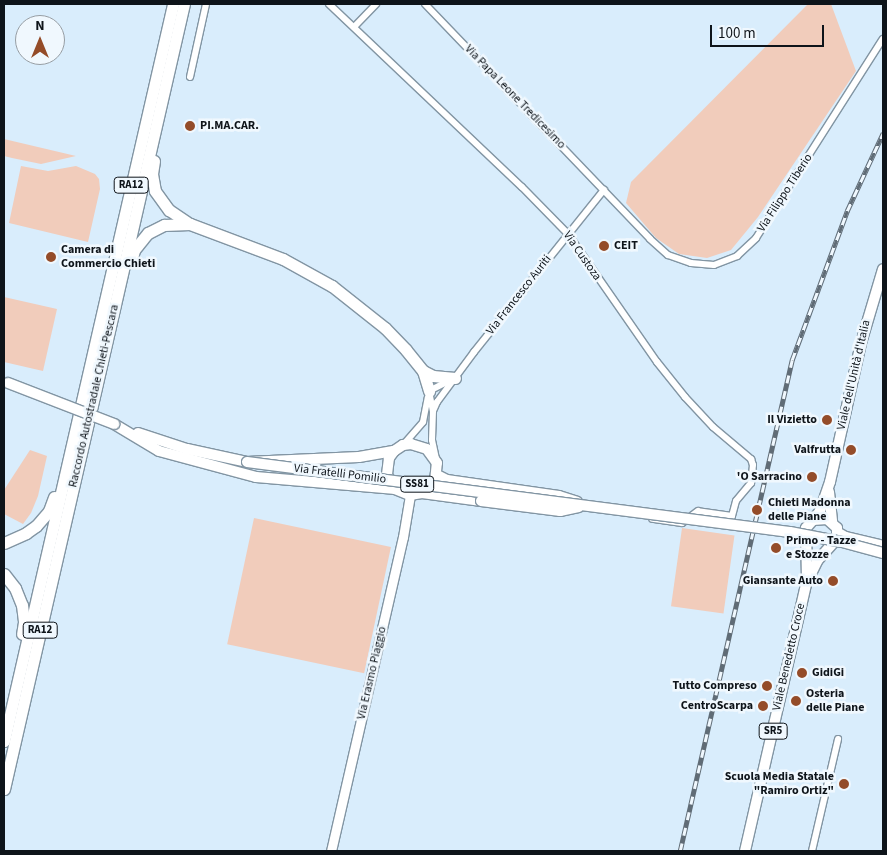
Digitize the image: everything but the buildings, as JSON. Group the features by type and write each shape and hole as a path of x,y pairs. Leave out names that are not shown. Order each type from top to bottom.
{"highway":[{"name":"Raccordo Autostradale Chieti-Pescara","path":"4,741 173,4"},
{"name":"Raccordo Autostradale Chieti-Pescara","path":"4,789 184,4"},
{"path":"153,138 156,150 152,174 155,191 165,206 190,224 283,259 325,282 384,328 422,371 429,391"},
{"path":"120,282 129,269 134,250 148,233 164,226 190,224"},
{"path":"422,371 433,376 455,378"},
{"path":"4,543 26,533 44,518 51,506 56,486 66,471"},
{"path":"4,574 17,593 24,616 24,627 13,675 16,688"}],"main road":[{"name":"Viale dell'Unità d'Italia","path":"814,520 820,511 830,482 861,343 883,269"},
{"name":"Via Fratelli Pomilio","path":"6,383 114,424 187,449 247,462 790,532 842,542 883,553"},
{"path":"114,424 159,451 256,478 396,489 410,495 425,491 481,501 560,511 588,506"},
{"path":"247,462 328,457 360,458 411,444 427,449 437,462 437,475 425,491"},
{"path":"396,489 387,475 386,466 398,448"},
{"path":"437,475 447,480 559,496 588,506"},
{"name":"Viale dell'Unità d'Italia","path":"830,482 829,510 832,521"},
{"path":"814,520 823,518 832,521"},
{"name":"SR5","path":"807,580 807,542 805,532 814,520"},
{"name":"SR5","path":"807,580 826,550 833,546 840,535 832,521"},
{"path":"807,542 815,549 826,550"},
{"name":"Viale Benedetto Croce","path":"745,851 807,580"}],"street":[{"path":"190,77 206,4"},
{"name":"Via Custoza","path":"329,4 522,187 568,234 656,362 684,397 713,427 751,459 753,465 751,483 736,501 732,516 698,511 682,523 425,491"},
{"path":"354,27 376,4"},
{"name":"Via Papa Leone Tredicesimo","path":"425,4 604,190"},
{"name":"Via Filippo Tiberio","path":"604,190 668,255 692,263 714,265 737,256 756,238 883,39"},
{"name":"Via Francesco Auriti","path":"433,411 436,402 604,190"},
{"name":"Via Francesco Auriti","path":"429,391 455,378"},
{"path":"429,391 433,411 432,440 437,462"},
{"path":"398,448 423,422 429,391"},
{"name":"Via Erasmo Piaggio","path":"331,851 403,537 410,495"},
{"path":"840,535 883,545"},
{"path":"812,851 838,739"}],"shaded area":[{"path":"808,4 831,4 856,71 758,217 731,250 707,258 679,254 656,238 626,203 631,182"},
{"path":"4,139 76,156 41,164 12,158 4,156"},
{"path":"21,166 48,171 76,166 95,174 99,179 100,189 88,242 9,223"},
{"path":"4,297 57,309 43,371 4,362"},
{"path":"30,450 47,456 38,496 31,513 23,524 4,514 4,490"},
{"path":"254,518 391,547 364,673 227,644"},
{"path":"682,528 734,535 723,614 671,606"}],"railway":[{"path":"680,851 792,360 847,211 883,133"}],"place":[{"name":"PI.MA.CAR.","path":"190,126"},
{"name":"CEIT","path":"604,246"},
{"name":"Camera di Commercio Chieti","path":"51,257"},
{"name":"Il Vizietto","path":"827,420"},
{"name":"Valfrutta","path":"851,450"},
{"name":"'O Sarracino","path":"812,477"},
{"name":"Chieti Madonna delle Piane","path":"757,510"},
{"name":"Primo - Tazze e Stozze","path":"776,548"},
{"name":"Giansante Auto","path":"833,581"},
{"name":"GidiGi","path":"802,673"},
{"name":"Tutto Compreso","path":"767,686"},
{"name":"Osteria delle Piane","path":"796,701"},
{"name":"CentroScarpa","path":"763,706"},
{"name":"Scuola Media Statale \"Ramiro Ortiz\"","path":"844,784"}]}
